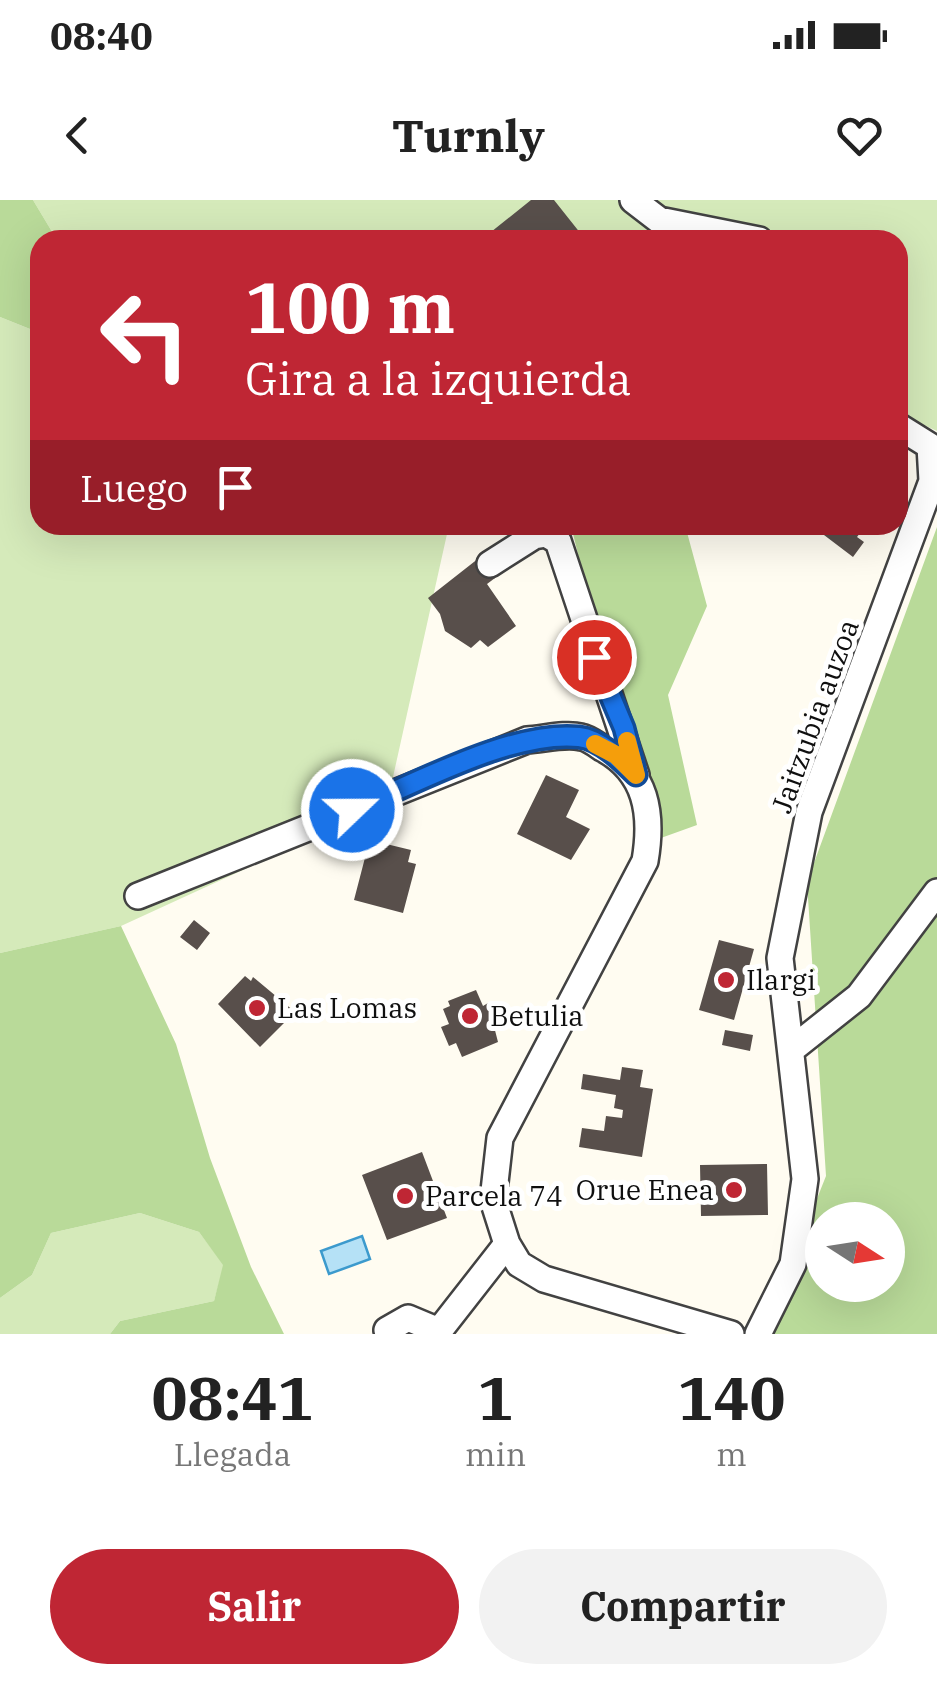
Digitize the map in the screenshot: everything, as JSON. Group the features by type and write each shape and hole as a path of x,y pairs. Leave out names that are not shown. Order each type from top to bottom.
{"street":[{"path":"633,200 659,220 710,230"},
{"name":"Jaitzubia auzoa","path":"758,1334 794,1264 805,1178 780,958 808,812 932,481 930,446 908,432"},
{"path":"490,564 540,535"},
{"path":"548,535 558,542 650,828 645,861 500,1138 493,1200 507,1244 520,1264 544,1278 732,1334"},
{"path":"138,896 527,740 582,736 616,755 636,775"},
{"path":"791,1050 859,996 937,892"},
{"path":"386,1330 408,1318 439,1331 507,1244"}],"green space":[{"path":"0,200 33,200 51,230 30,230 30,329 0,317"},
{"path":"33,200 937,200 937,431 908,418 908,230 51,230"},
{"path":"0,317 30,329 30,535 447,535 387,804 121,926 0,953"},
{"path":"937,527 937,1334 763,1334 805,1229 805,1302 905,1302 905,1202 816,1202 826,1176 807,882"},
{"path":"573,535 688,535 707,606 668,695 697,825 647,843"},
{"path":"121,926 176,1044 210,1158 251,1267 284,1334 110,1334 120,1321 214,1301 223,1265 199,1232 140,1213 51,1233 32,1275 0,1298 0,953"},
{"path":"140,1213 199,1232 224,1265 214,1301 120,1321 110,1334 0,1334 0,1298 32,1275 51,1233"}],"water":[{"path":"362,1236 370,1259 329,1274 321,1251"}],"building":[{"path":"531,200 554,200 578,230 494,230"},
{"path":"824,535 858,535 864,542 853,557"},
{"path":"479,558 495,578 487,584 516,626 488,647 480,640 471,648 445,631 440,614 428,598"},
{"path":"546,775 579,790 566,817 590,829 571,860 517,834"},
{"path":"378,842 411,850 408,862 416,864 403,913 354,900 367,850 375,853"},
{"path":"194,920 210,933 197,950 180,937"},
{"name":"Ilargi","path":"719,940 754,949 734,1020 699,1010"},
{"name":"Las Lomas","path":"245,976 251,981 253,977 295,1012 260,1047 218,1004"},
{"name":"Betulia","path":"476,990 483,1006 488,1003 498,1042 462,1057 456,1043 449,1046 441,1027 449,1024 443,1009 450,1006 448,1001"},
{"path":"725,1030 753,1035 750,1051 722,1045"},
{"path":"622,1067 643,1070 640,1087 653,1089 642,1157 579,1147 582,1128 604,1131 606,1116 622,1118 623,1110 614,1108 616,1095 581,1089 583,1074 620,1080"},
{"name":"Parcela 74","path":"422,1152 447,1218 387,1240 362,1175"},
{"name":"Orue Enea","path":"767,1164 768,1215 701,1216 700,1165"}],"slow traffic":[{"path":"595,744 616,755 636,775 627,741"}],"place":[{"name":"Ilargi","path":"726,980"},
{"name":"Las Lomas","path":"257,1008"},
{"name":"Betulia","path":"470,1016"},
{"name":"Orue Enea","path":"734,1190"},
{"name":"Parcela 74","path":"405,1196"}],"route":[{"path":"352,810 527,740 582,736 616,755 636,775 624,728 594,657"}]}
